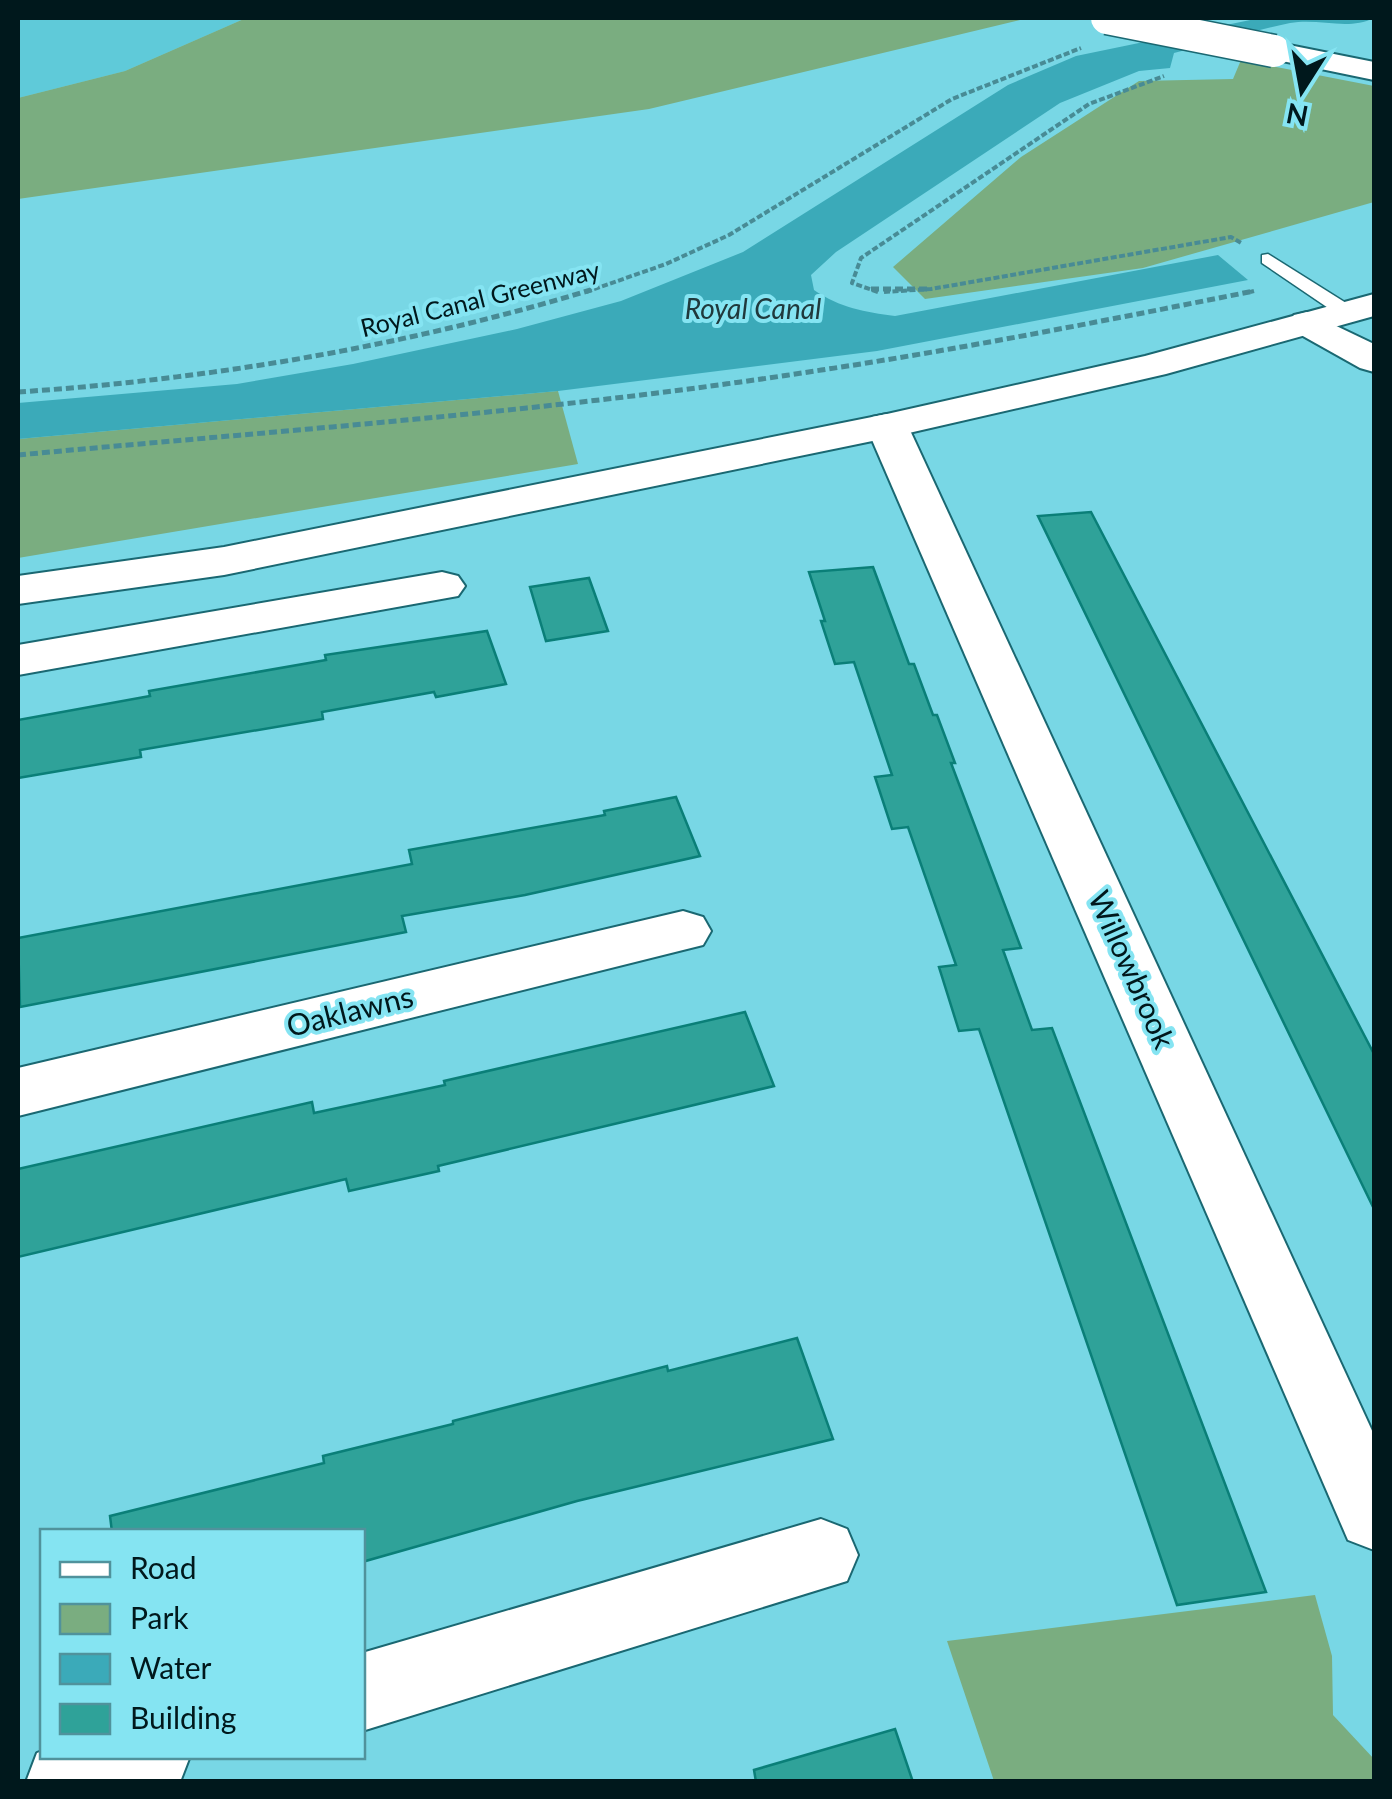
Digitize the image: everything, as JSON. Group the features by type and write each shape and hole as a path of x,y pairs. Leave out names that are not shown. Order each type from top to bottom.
{"street":[{"path":"1106,18 1374,71"},
{"path":"18,590 224,561 887,426 1152,366 1343,314 1374,360"},
{"name":"Willowbrook","path":"887,426 1374,1515"},
{"path":"18,660 442,586"},
{"name":"Oaklawns","path":"18,1092 683,931"},
{"path":"365,1691 821,1554"},
{"path":"66,1782 140,1759"}],"lane":[{"path":"1268,260 1343,314"}],"path":[{"name":"Royal Canal Greenway","path":"18,392 112,387 369,348 585,295 726,236 806,192 934,108 985,83 1085,47"},
{"path":"1178,71 1090,104 861,258 852,284 879,292 931,290 1231,237 1268,260"},
{"path":"18,455 561,404 812,372 1006,340 1299,282"}],"shaded area":[{"path":"18,18 246,18 125,71 18,98"}],"green space":[{"path":"246,18 1020,20 649,109 18,199 18,98 125,71"},
{"path":"1241,60 1374,86 1374,202 1143,268 925,299 893,267 1021,157 1139,81 1233,79"},
{"path":"558,391 578,464 18,558 18,439"},
{"path":"1315,1595 1332,1656 1333,1715 1374,1759 1374,1781 994,1781 947,1641"}],"water":[{"name":"Royal Canal","path":"1260,18 1374,18 1354,24 1290,23 1232,37 1174,53 1170,68 1139,71 1060,103 836,252 811,275 814,290 833,301 895,316 1218,255 1248,280 877,351 558,391 18,439 18,403 237,384 517,329 621,301 743,252 1008,85 1076,56"}],"building":[{"path":"1091,512 1374,1054 1374,1209 1038,516"},
{"path":"873,567 909,664 914,664 933,715 937,715 955,763 951,763 1021,948 1003,950 1032,1030 1052,1028 1266,1592 1177,1605 979,1029 959,1031 939,967 956,965 908,827 892,829 875,777 892,775 854,662 835,664 821,621 825,621 809,572"},
{"path":"589,578 608,631 546,641 530,587"},
{"path":"487,631 506,684 322,712 323,719 140,750 141,757 18,778 18,720 150,696 149,691 326,660 325,655"},
{"path":"676,797 700,856 525,895 402,916 406,932 20,1007 18,938 412,864 409,850 605,815 604,811"},
{"path":"745,1012 774,1086 438,1166 439,1171 349,1191 346,1179 18,1257 18,1169 312,1102 314,1113 445,1085 444,1081"},
{"path":"797,1338 833,1439 577,1501 365,1561 365,1529 112,1529 110,1516 324,1463 323,1456 453,1421 667,1366 668,1371"},
{"path":"895,1729 913,1782 756,1782 754,1770"}]}
